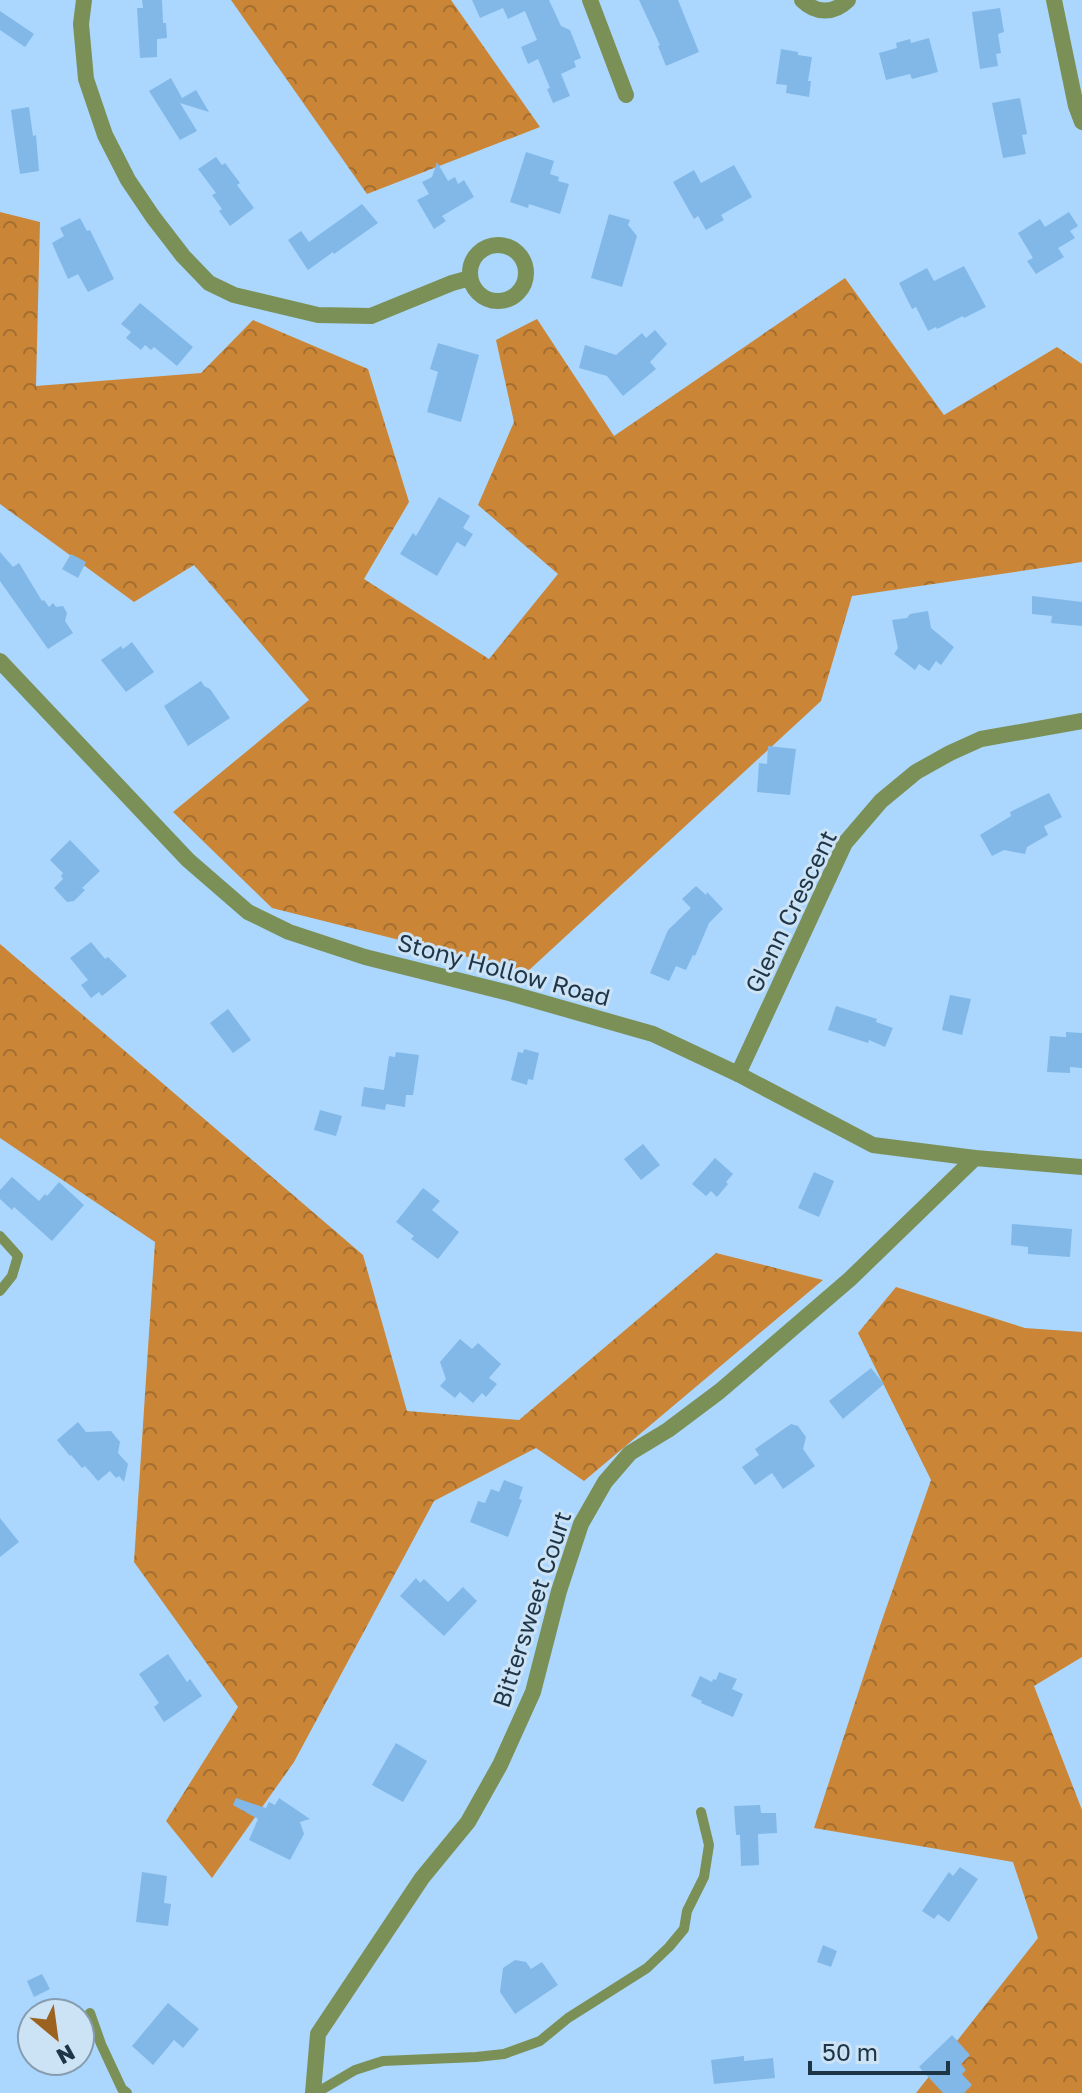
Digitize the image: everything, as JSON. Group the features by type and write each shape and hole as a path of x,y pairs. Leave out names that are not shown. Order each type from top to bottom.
{"street":[{"path":"84,0 81,24 86,79 105,135 128,180 153,217 209,283 234,295 318,315 371,316 470,278"},
{"path":"590,0 626,95"},
{"path":"802,0 814,9 824,11 835,10 848,0"},
{"path":"1054,0 1082,122"},
{"name":"Stony Hollow Road","path":"0,661 188,860 248,912 289,932 365,957 509,993 653,1034 738,1074 873,1145 1082,1167"},
{"name":"Glenn Crescent","path":"738,1074 845,843 881,801 916,772 981,739 1082,721"},
{"name":"Bittersweet Court","path":"315,2093 318,2034 422,1878 468,1822 500,1765 533,1692 559,1591 581,1524 605,1482 630,1453 668,1430 720,1391 838,1289 975,1158"}],"lane":[{"path":"0,1236 18,1256 12,1276 0,1291"},
{"path":"315,2093 355,2070 383,2061 504,2054 540,2041 568,2018 647,1968 684,1929 687,1911 704,1877 709,1845 701,1812"},
{"path":"96,2029 122,2089 127,2093"}],"green space":[{"path":"231,0 451,0 540,127 367,194"},
{"path":"0,212 40,222 36,386 201,373 253,320 368,369 409,502 364,579 489,659 558,574 478,505 514,422 496,340 537,319 614,436 845,278 944,415 1057,347 1082,364 1082,562 852,596 821,701 527,972 272,908 173,812 309,700 194,565 134,602 0,504"},
{"path":"0,944 363,1255 407,1411 519,1420 716,1253 823,1280 584,1481 536,1448 434,1501 294,1762 212,1878 166,1821 238,1707 134,1562 155,1242 0,1138"},
{"path":"896,1287 1025,1328 1082,1332 1082,1657 1034,1686 1082,1810 1082,2093 916,2093 1038,1938 1013,1862 814,1828 931,1480 858,1333"}],"building":[{"path":"142,0 162,0 167,38 157,39 157,57 140,58 137,8 143,8"},
{"path":"472,0 549,0 561,26 570,30 581,58 574,61 576,67 561,74 570,96 553,103 538,59 528,64 521,47 537,40 525,11 508,19 503,8 480,18"},
{"path":"639,0 678,0 699,52 666,66"},
{"path":"1000,8 1004,32 998,34 1001,53 996,54 998,66 980,69 972,12"},
{"path":"0,11 34,34 25,47 0,30"},
{"path":"929,38 938,72 912,79 910,74 886,80 879,53 897,48 896,43"},
{"path":"781,49 812,57 809,97 786,93 787,85 776,84"},
{"path":"171,78 182,98 196,90 209,112 180,103 197,131 180,140 149,91"},
{"path":"1020,98 1027,134 1022,135 1026,154 1003,158 992,103"},
{"path":"29,107 33,136 36,135 39,171 20,174 11,110"},
{"path":"526,152 554,161 550,174 559,177 558,181 569,184 560,214 529,204 528,208 510,202"},
{"path":"216,157 222,165 225,163 240,183 237,185 254,208 230,226 212,195 216,193 198,169"},
{"path":"437,162 448,181 455,177 458,184 464,180 474,197 442,216 446,221 434,229 417,200 429,194 422,182 432,177"},
{"path":"734,165 752,197 721,215 724,220 706,230 698,216 694,219 673,182 694,170 701,183"},
{"path":"362,204 378,223 308,270 288,240 301,231 309,242"},
{"path":"1069,212 1078,226 1070,231 1075,238 1058,248 1064,257 1036,274 1027,261 1033,258 1018,233 1040,219 1045,227"},
{"path":"609,214 630,220 628,225 637,236 622,287 591,278"},
{"path":"80,218 87,231 90,230 114,279 88,292 78,274 68,279 52,243 64,236 60,228"},
{"path":"964,266 986,307 928,331 899,283 927,268 934,281"},
{"path":"140,303 193,347 177,366 154,347 151,350 145,345 141,350 126,338 131,332 121,324"},
{"path":"655,330 667,344 650,362 656,369 623,396 607,376 579,368 585,345 616,355 642,333 646,338"},
{"path":"438,343 479,355 461,422 427,412 438,372 430,369"},
{"path":"439,497 470,516 463,528 473,534 465,547 457,542 437,576 400,554 413,533 416,536"},
{"path":"0,552 13,567 19,563 42,601 49,607 53,603 56,607 63,606 67,613 65,621 73,633 48,649 0,581"},
{"path":"71,554 86,562 78,578 62,569"},
{"path":"1032,596 1082,602 1082,626 1051,623 1052,616 1032,614"},
{"path":"928,611 931,628 954,647 941,665 936,661 929,671 919,664 915,670 894,654 898,648 892,620"},
{"path":"132,642 154,672 126,692 101,660"},
{"path":"201,681 230,718 188,746 164,706"},
{"path":"768,746 796,749 790,795 757,792 759,763 767,764"},
{"path":"1049,793 1062,817 1044,826 1048,835 1027,847 1025,854 1004,850 992,856 980,835 1011,816 1010,812"},
{"path":"70,840 100,871 82,888 85,890 74,901 67,902 54,888 63,879 63,873 50,860"},
{"path":"696,886 706,895 707,892 723,909 709,923 686,970 676,966 669,981 650,973 668,930 691,908 682,899"},
{"path":"91,942 105,959 108,957 127,976 102,996 99,992 91,998 81,985 88,980 70,958"},
{"path":"950,995 971,999 962,1035 942,1030"},
{"path":"836,1006 877,1019 876,1022 893,1028 885,1047 828,1030"},
{"path":"228,1009 251,1040 233,1053 210,1023"},
{"path":"1066,1032 1082,1033 1082,1068 1070,1067 1070,1073 1047,1072 1050,1036 1066,1037"},
{"path":"524,1049 539,1053 533,1080 528,1079 527,1085 511,1080 518,1052 523,1053"},
{"path":"396,1052 419,1055 413,1095 406,1095 405,1107 386,1104 385,1110 361,1106 364,1087 384,1090 389,1056 395,1057"},
{"path":"320,1110 342,1116 336,1136 314,1130"},
{"path":"643,1144 660,1165 641,1180 624,1159"},
{"path":"715,1158 733,1174 717,1197 711,1191 706,1196 692,1184"},
{"path":"814,1172 834,1181 819,1217 798,1208"},
{"path":"12,1177 39,1201 59,1182 84,1205 52,1241 14,1207 12,1210 0,1199 0,1190"},
{"path":"423,1188 440,1201 432,1210 459,1232 438,1259 411,1239 414,1236 396,1222"},
{"path":"1012,1224 1072,1229 1070,1257 1028,1254 1028,1247 1011,1245"},
{"path":"460,1339 472,1349 478,1343 501,1364 489,1378 497,1384 486,1397 482,1393 473,1403 460,1392 455,1398 440,1386 446,1379 440,1362"},
{"path":"871,1368 884,1384 843,1419 829,1401"},
{"path":"78,1422 86,1432 111,1431 120,1442 118,1453 128,1464 124,1482 110,1471 98,1481 57,1440"},
{"path":"791,1424 798,1426 806,1437 803,1449 815,1466 783,1489 772,1473 755,1485 742,1467 759,1455 755,1449"},
{"path":"504,1480 523,1487 519,1499 522,1500 508,1537 470,1522 478,1501 485,1503 491,1489 499,1492"},
{"path":"0,1518 19,1542 0,1557"},
{"path":"416,1578 420,1583 424,1579 448,1602 463,1587 477,1601 444,1636 400,1596"},
{"path":"168,1654 187,1682 190,1679 202,1696 164,1722 154,1707 159,1703 139,1674"},
{"path":"719,1672 737,1679 732,1689 743,1694 733,1717 691,1696 700,1676 712,1682"},
{"path":"396,1743 427,1761 403,1802 372,1785"},
{"path":"236,1798 266,1808 269,1802 275,1805 279,1798 310,1819 300,1822 304,1834 290,1860 249,1840 258,1819 233,1805"},
{"path":"760,1805 761,1813 776,1813 777,1833 758,1834 759,1865 741,1866 740,1835 736,1835 734,1806"},
{"path":"960,1867 978,1879 949,1922 938,1914 934,1919 922,1911 949,1872 953,1876"},
{"path":"142,1872 167,1876 164,1903 171,1904 168,1926 136,1922"},
{"path":"823,1945 837,1951 831,1967 817,1962"},
{"path":"515,1960 526,1962 531,1969 542,1962 558,1985 515,2014 500,1992 503,1968"},
{"path":"42,1974 50,1989 34,1997 27,1981"},
{"path":"168,2003 199,2029 183,2048 174,2040 153,2065 132,2046"},
{"path":"952,2035 970,2055 961,2064 966,2070 962,2074 972,2085 964,2093 943,2093 919,2067"},
{"path":"744,2056 744,2061 773,2058 775,2078 714,2084 711,2060"}]}
